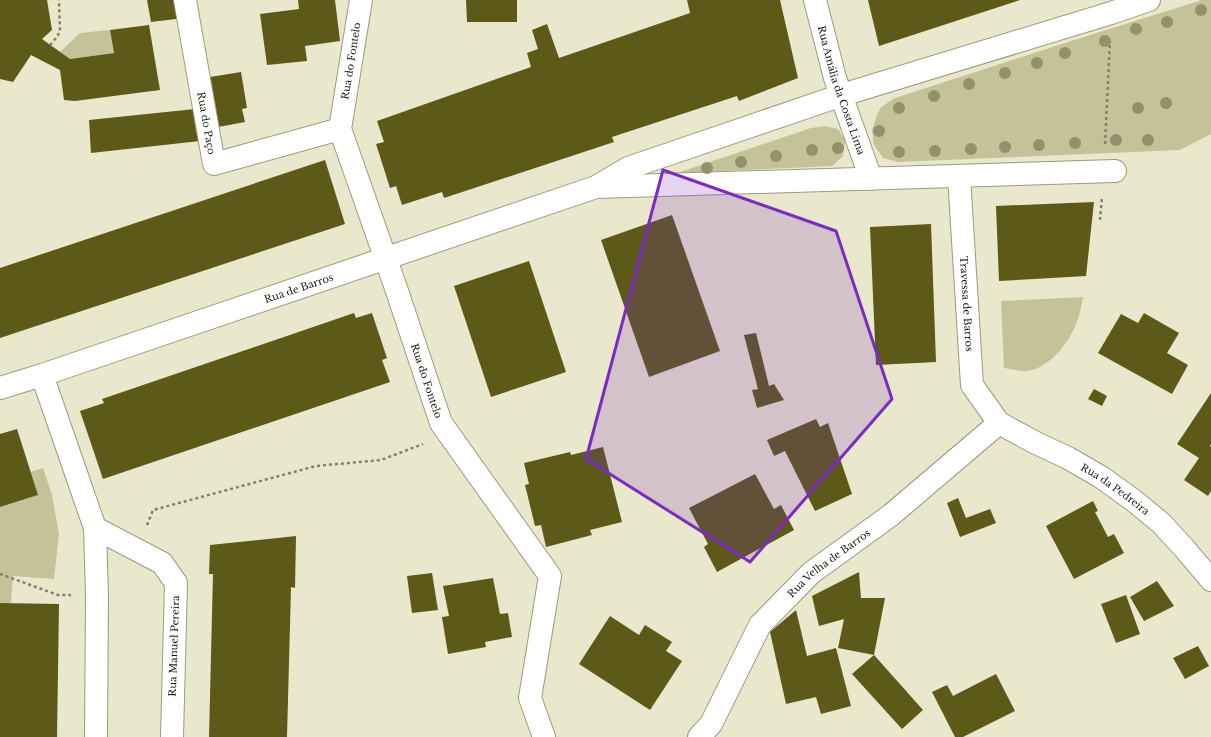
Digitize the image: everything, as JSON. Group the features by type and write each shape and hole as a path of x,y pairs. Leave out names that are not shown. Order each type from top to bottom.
{"street":[{"name":"Rua do Paço","path":"185,0 214,164 340,130"},
{"name":"Rua do Fontelo","path":"361,0 340,130 386,258 441,423 550,576 530,698 544,737"},
{"name":"Rua Amália da Costa Lima","path":"815,0 835,78 871,179"},
{"path":"596,187 628,168 842,95 1149,0"},
{"path":"596,187 1110,171"},
{"name":"Travessa de Barros","path":"959,176 972,386 999,422"},
{"name":"Rua de Barros","path":"0,388 596,187"},
{"path":"42,375 95,528 97,595 97,735"},
{"name":"Rua da Pedreira","path":"999,422 1101,477 1133,500 1161,523 1211,580"},
{"name":"Rua Velha de Barros","path":"699,737 711,724 760,625 812,573 891,515 999,422"},
{"name":"Rua Manuel Pereira","path":"95,528 162,563 176,583 172,737"}],"path":[{"path":"50,45 60,31 59,0"},
{"path":"1100,220 1110,171 1111,13"},
{"path":"136,549 153,510 316,466 381,460 449,434"},
{"path":"0,574 58,595 97,595"}],"highlighted area":[{"path":"663,170 836,231 892,399 750,562 586,459"}],"shaded area":[{"path":"1202,0 1211,0 1211,134 1180,150 898,162 883,158 874,145 872,130 877,115 881,107 895,98"},
{"path":"110,30 114,53 70,59 60,52 80,33"},
{"path":"825,126 838,129 845,140 843,156 832,166 677,173 811,128"},
{"path":"1083,297 1073,332 1063,347 1051,360 1036,369 1028,371 1004,368 1001,301"},
{"path":"43,468 52,495 59,534 54,579 13,576 11,603 0,603 0,507 38,495 31,472"}],"building":[{"path":"0,0 47,0 52,30 42,39 70,59 114,53 110,30 149,25 160,90 75,101 64,100 60,70 31,55 13,82 0,79"},
{"path":"147,0 181,0 184,18 151,22"},
{"path":"298,0 335,0 340,41 305,46 307,61 267,65 260,14 299,9"},
{"path":"466,0 517,0 517,22 467,22"},
{"path":"687,0 780,0 798,78 739,101 737,96 612,137 614,142 444,198 442,192 402,205 396,186 390,188 376,144 384,142 377,121 531,67 527,53 538,49 532,30 547,24 559,58 690,13"},
{"path":"868,0 1020,0 879,46"},
{"path":"241,72 247,108 242,109 245,122 213,128 204,78"},
{"path":"195,109 200,141 91,153 89,120"},
{"path":"325,160 345,224 0,338 0,268"},
{"path":"1094,202 1086,276 999,281 996,206"},
{"path":"672,215 720,351 649,377 601,240"},
{"path":"931,224 936,362 876,365 870,227"},
{"path":"529,261 566,372 491,397 454,286"},
{"path":"354,313 356,318 372,313 387,358 382,360 390,382 103,479 80,411 104,403 102,399"},
{"path":"1144,313 1179,333 1167,353 1188,365 1172,394 1098,353 1121,314 1138,323"},
{"path":"756,333 769,386 774,384 784,400 757,408 752,390 758,389 744,335"},
{"path":"1094,389 1107,396 1102,406 1088,399"},
{"path":"1211,393 1211,491 1208,496 1184,480 1199,458 1177,444"},
{"path":"816,419 820,427 828,423 852,494 815,511 785,451 774,456 767,440"},
{"path":"17,429 38,495 0,507 0,434"},
{"path":"603,447 622,522 590,530 592,535 546,547 541,525 535,526 525,485 529,484 524,463 570,452 571,455"},
{"path":"755,474 774,509 781,505 794,530 717,572 704,547 708,544 689,508"},
{"path":"958,498 966,518 990,509 996,523 960,537 947,503"},
{"path":"1093,501 1098,511 1095,512 1108,537 1114,534 1124,553 1074,579 1046,526"},
{"path":"296,536 295,588 291,587 287,737 209,737 213,574 209,574 210,545"},
{"path":"859,572 861,598 885,598 874,655 838,648 844,619 819,626 812,596"},
{"path":"432,573 438,610 412,613 407,576"},
{"path":"493,578 500,614 508,613 512,637 485,642 486,647 448,654 442,617 449,616 443,586"},
{"path":"1157,581 1174,606 1144,621 1130,597"},
{"path":"1126,595 1140,634 1116,643 1101,604"},
{"path":"0,603 59,604 57,737 0,737"},
{"path":"796,610 807,656 836,648 851,706 821,714 816,697 786,704 770,632"},
{"path":"610,616 639,635 645,625 672,642 666,651 682,661 650,710 579,664"},
{"path":"1198,646 1209,666 1185,679 1173,658"},
{"path":"874,655 923,710 902,729 852,674"},
{"path":"996,674 1015,711 963,737 955,737 932,692 947,685 953,696"}]}
